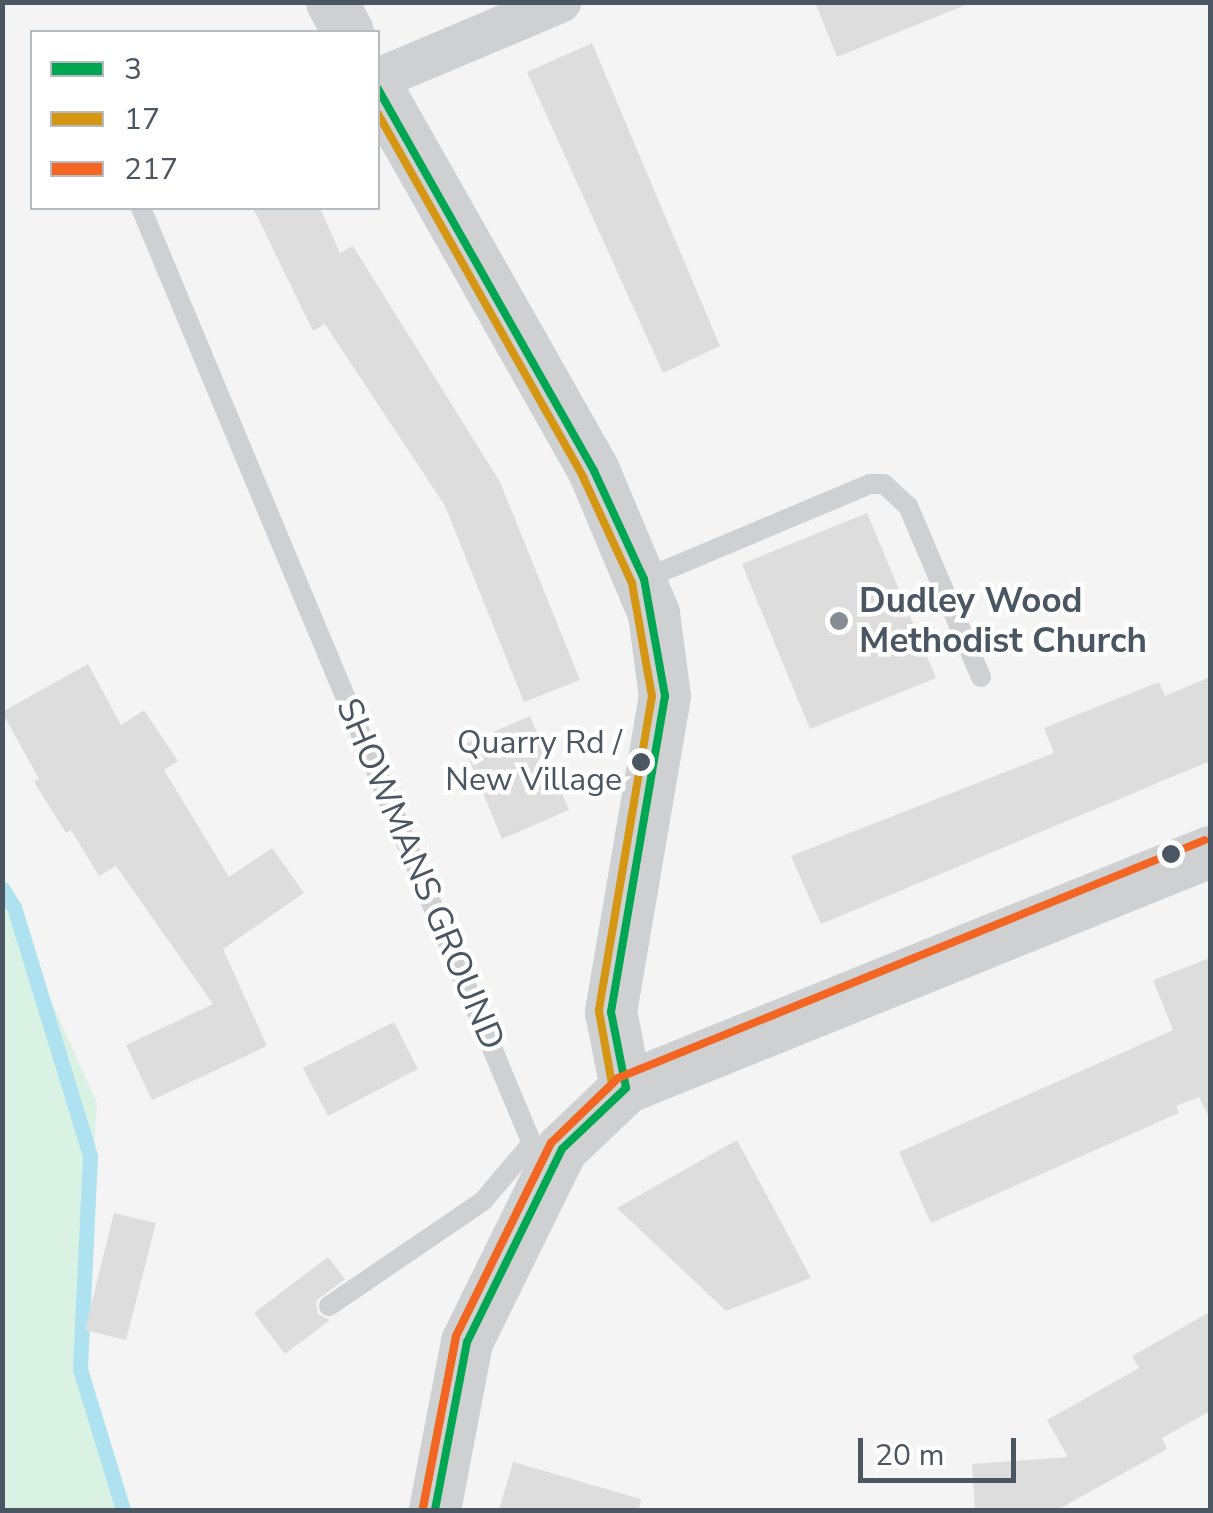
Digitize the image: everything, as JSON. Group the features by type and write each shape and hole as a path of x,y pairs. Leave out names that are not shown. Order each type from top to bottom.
{"street":[{"path":"332,2 347,30"},
{"path":"380,78 560,2"},
{"path":"380,93 594,472 644,579 665,696 610,1012 626,1088"},
{"path":"435,1510 466,1342 539,1160 562,1148 626,1088 1210,852"}],"lane":[{"name":"SHOWMANS GROUND","path":"142,210 539,1160"},
{"path":"644,579 870,484 884,484 908,506 982,677"},
{"path":"329,1306 539,1160"}],"green space":[{"path":"3,894 97,1103 80,1369 123,1510 3,1510"}],"building":[{"path":"815,2 967,2 968,4 837,57"},
{"path":"592,43 720,346 663,373 527,72"},
{"path":"254,210 321,210 340,253 353,246 500,482 580,680 524,702 445,506 325,324 313,331"},
{"name":"Dudley Wood Methodist Church","path":"867,513 936,678 810,729 742,564"},
{"path":"88,664 121,725 144,710 178,761 164,770 229,877 272,848 304,893 223,949 267,1046 152,1100 126,1045 213,1004 116,866 99,876 71,830 66,833 34,782 39,779 2,712"},
{"path":"1210,677 1210,761 821,924 791,856 1054,753 1044,728 1159,682 1165,696"},
{"path":"530,716 569,810 502,839 463,745"},
{"path":"1210,958 1210,1119 1199,1097 1176,1106 1179,1113 931,1223 899,1152 1173,1030 1153,980"},
{"path":"394,1022 418,1069 328,1116 303,1068"},
{"path":"737,1140 811,1278 726,1311 617,1208"},
{"path":"114,1213 156,1223 126,1340 85,1330"},
{"path":"328,1257 345,1279 316,1301 318,1314 330,1320 285,1354 254,1313"},
{"path":"1210,1312 1210,1411 1162,1438 1167,1449 1057,1510 975,1510 972,1464 1068,1457 1047,1420 1139,1368 1132,1356"},
{"path":"513,1462 641,1499 639,1510 499,1510"}],"waterway":[{"path":"2,888 14,907 90,1156 80,1369 123,1510"}],"transit line":[{"name":"3","path":"380,93 594,471 644,579 665,696 611,1012 626,1088 562,1149 467,1342 435,1510"},
{"name":"17","path":"380,118 583,477 632,583 652,696 599,1011 612,1084 551,1143 456,1336 423,1508"},
{"name":"217","path":"423,1508 456,1336 551,1143 618,1078 1205,840"}],"place":[{"name":"Dudley Wood Methodist Church","path":"839,621"},
{"name":"Quarry Rd / New Village","path":"641,762"}]}
